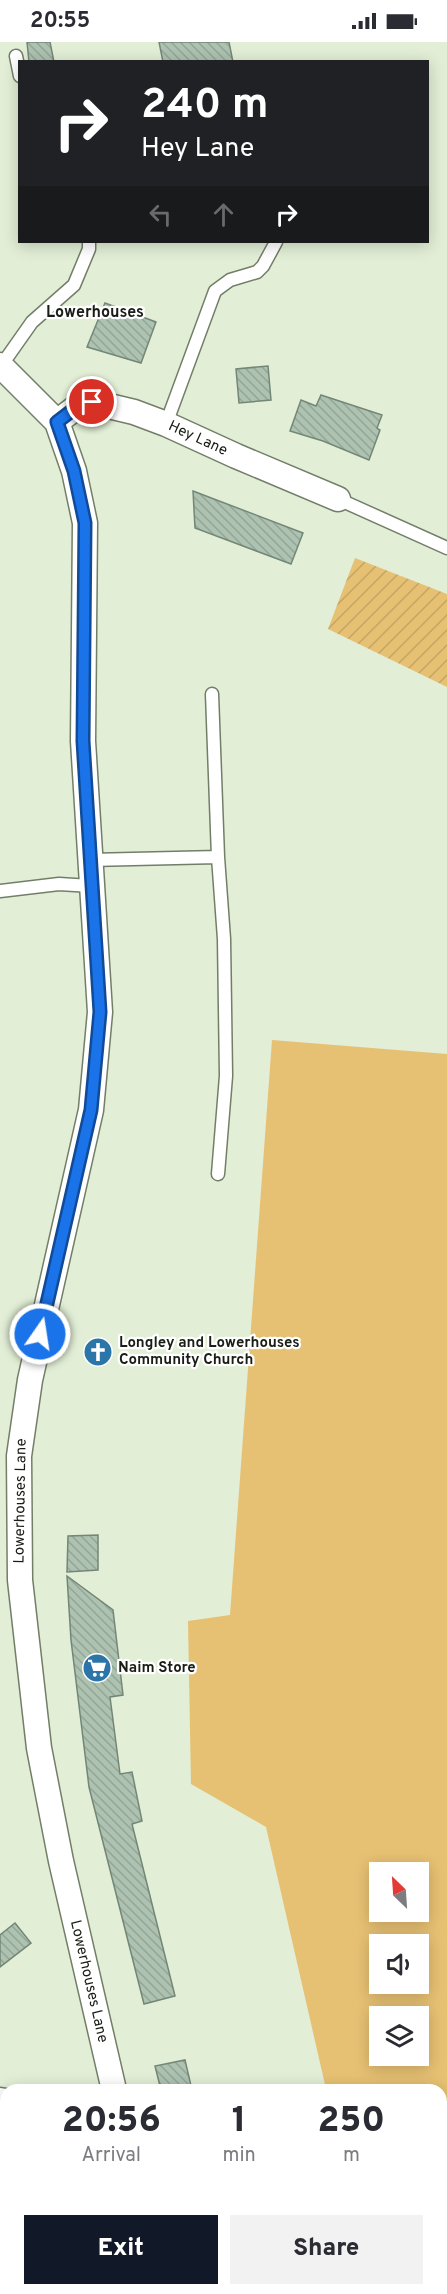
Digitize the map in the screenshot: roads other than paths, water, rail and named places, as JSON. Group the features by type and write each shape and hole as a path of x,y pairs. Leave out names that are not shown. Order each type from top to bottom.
{"street":[{"name":"Lowerhouses Lane","path":"1,366 57,422 74,471 85,523 83,741 100,1012 91,1110 30,1380 19,1456 10,1578 61,1861 110,2084"},
{"name":"Hey Lane","path":"57,422 74,409 92,402 134,412 338,499"}],"lane":[{"path":"16,56 18,66"},
{"path":"1,366 32,322 74,285 89,249 89,243"},
{"path":"166,424 215,291 230,280 257,272 263,266 275,243"},
{"path":"338,499 447,548"},
{"path":"212,694 218,857 224,939 226,1076 218,1174"},
{"path":"90,860 218,857"},
{"path":"0,891 59,884 91,886"}],"place":[{"name":"Longley and Lowerhouses Community Church","path":"98,1352"},
{"name":"Naim Store","path":"97,1668"}],"district":[{"name":"Lowerhouses","path":"95,313"}]}
